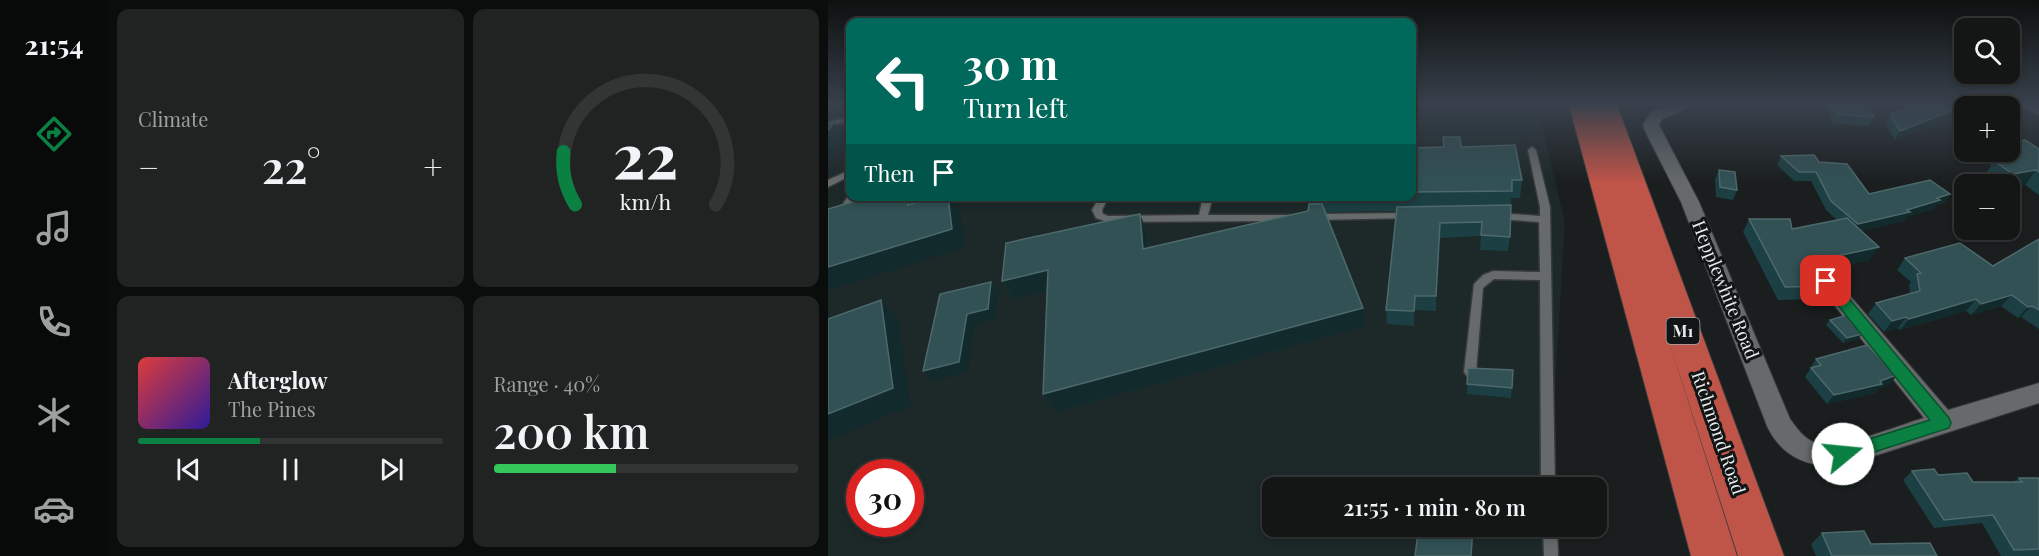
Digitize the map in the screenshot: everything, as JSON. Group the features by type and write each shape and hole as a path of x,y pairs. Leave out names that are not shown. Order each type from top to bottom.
{"highway":[{"name":"Richmond Road","path":"1589,131 1714,556"},
{"name":"Richmond Road","path":"1614,131 1761,556"}],"street":[{"name":"Hepplewhite Road","path":"1653,131 1690,202 1780,426 1791,442 1806,453 1821,456 1843,454 1943,423"},
{"path":"1826,281 1943,423 2039,393"}],"lane":[{"path":"1532,150 1545,207 1548,477"},
{"path":"828,184 846,175"},
{"path":"828,225 850,201"},
{"path":"1102,201 1097,210 1100,216 1107,219 1422,216"},
{"path":"1203,218 1207,201"},
{"path":"1491,216 1544,219"},
{"path":"1470,372 1478,287 1493,275 1544,276"},
{"path":"1550,537 1551,556"}],"shaded area":[{"path":"828,131 846,131 846,201 1416,201 1416,131 1543,131 1565,222 1550,477 1262,477 1262,537 1546,537 1545,556 828,556"}],"building":[{"path":"1443,137 1460,137 1461,147 1515,145 1522,180 1512,180 1512,191 1416,192 1416,148 1444,147"},
{"path":"2025,140 2039,149 2039,172 2036,170 2013,174 1995,162 2020,162 2020,141"},
{"path":"1814,155 1819,162 1847,164 1869,194 1930,180 1950,194 1937,198 1940,200 1907,210 1910,212 1858,224 1831,201 1816,172 1799,172 1781,156"},
{"path":"1719,170 1735,172 1737,190 1720,187"},
{"path":"856,201 908,201 908,205 920,201 949,201 952,229 828,267 828,209"},
{"path":"1309,204 1322,204 1363,308 1043,394 1048,270 1002,281 1006,243 1140,214 1143,249 1308,211"},
{"path":"1511,205 1510,237 1481,235 1482,222 1440,223 1436,296 1415,296 1414,311 1386,310 1397,207"},
{"path":"1847,218 1879,247 1814,261 1829,286 1785,287 1749,219 1790,219 1792,229"},
{"path":"2039,239 2039,310 2032,306 2028,307 2012,295 1981,304 1976,299 1909,319 1906,317 1892,321 1876,303 1920,291 1917,274 1921,273 1905,258 1960,243 1993,266"},
{"path":"991,282 988,309 967,314 959,362 923,371 940,294"},
{"path":"881,300 893,388 828,414 828,319"},
{"path":"1847,315 1862,334 1847,338 1830,320"},
{"path":"1867,345 1897,375 1880,381 1882,384 1834,395 1811,368 1821,365 1816,359"},
{"path":"1468,368 1513,370 1512,388 1467,384"},
{"path":"1934,469 1938,475 1967,473 1973,482 2022,482 2019,478 2039,478 2039,549 2014,550 1993,515 1944,520 1912,471"},
{"path":"1864,531 1871,544 1930,543 1937,556 1832,556 1822,533"},
{"path":"1418,537 1472,537 1471,556 1415,556"}],"route":[{"path":"1826,281 1943,423 1843,454"}]}
